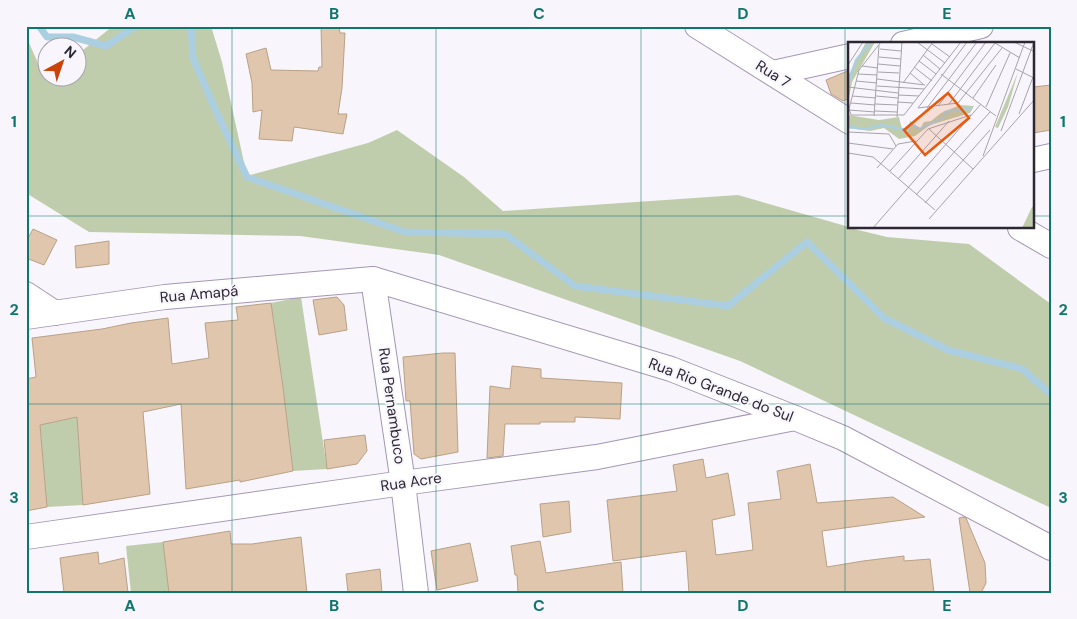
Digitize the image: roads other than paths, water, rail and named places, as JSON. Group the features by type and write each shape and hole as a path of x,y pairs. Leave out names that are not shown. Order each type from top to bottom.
{"street":[{"name":"Rua 7","path":"697,26 848,121"},
{"path":"912,42 981,26"},
{"path":"773,73 848,56"},
{"path":"1034,160 1051,156"},
{"path":"1022,229 1051,246"},
{"name":"Rua Amapá","path":"26,317 164,297 373,279"},
{"name":"Rua Rio Grande do Sul","path":"373,279 671,369 795,418 843,438 1051,548"},
{"name":"Rua Pernambuco","path":"373,279 416,593"},
{"path":"26,294 55,312"},
{"name":"Rua Acre","path":"26,537 597,457 795,418"}],"waterway":[{"path":"39,26 47,37 73,37 106,46 136,26"},
{"path":"191,26 193,58 247,177 405,232 505,234 575,286 728,306 807,242 884,318 948,350 1022,369 1051,394"}]}
